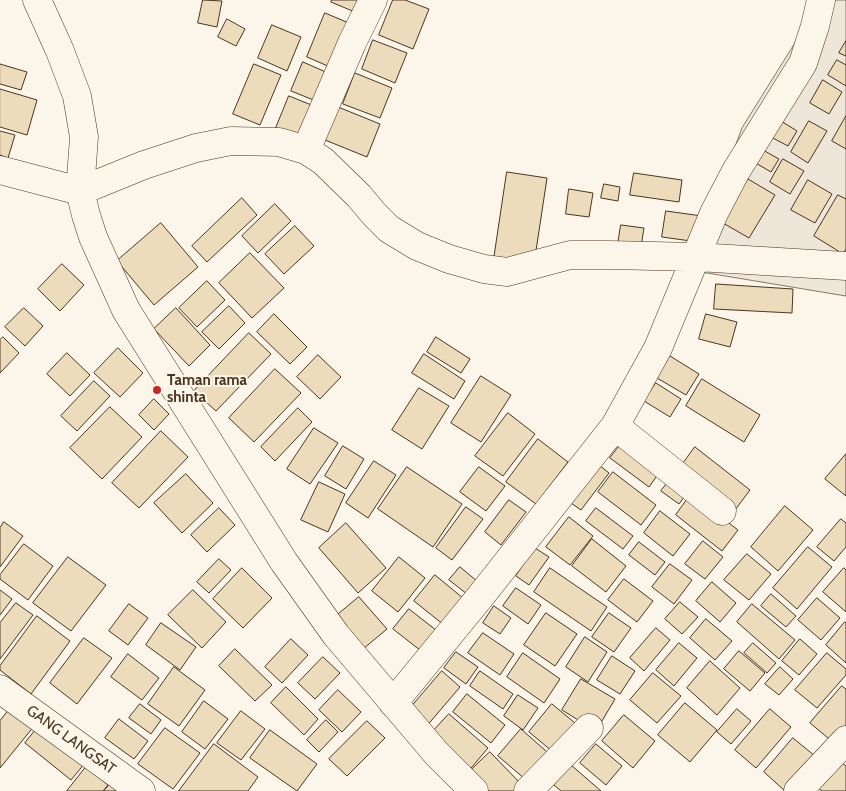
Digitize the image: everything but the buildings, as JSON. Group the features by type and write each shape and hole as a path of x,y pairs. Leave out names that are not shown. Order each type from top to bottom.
{"street":[{"path":"37,0 60,51 77,96 84,137 80,191 93,237 126,310 284,562 336,635 436,753 474,791"},
{"path":"306,150 352,43 374,0"},
{"path":"393,703 480,597 615,426 658,348 714,213 736,171 803,63 821,0"},
{"path":"0,170 80,191 144,165 196,148 231,141 279,142 306,150 323,161 341,177 388,228 417,246 449,259 475,266 507,272 570,255 697,257 846,266"},
{"path":"615,426 722,510"},
{"name":"GANG LANGSAT","path":"0,689 141,791"},
{"path":"528,791 589,728"},
{"path":"798,791 846,740"}],"shaded area":[{"path":"822,0 846,0 846,296 689,270 742,128"}],"place":[{"name":"Taman rama shinta","path":"157,390"}]}
